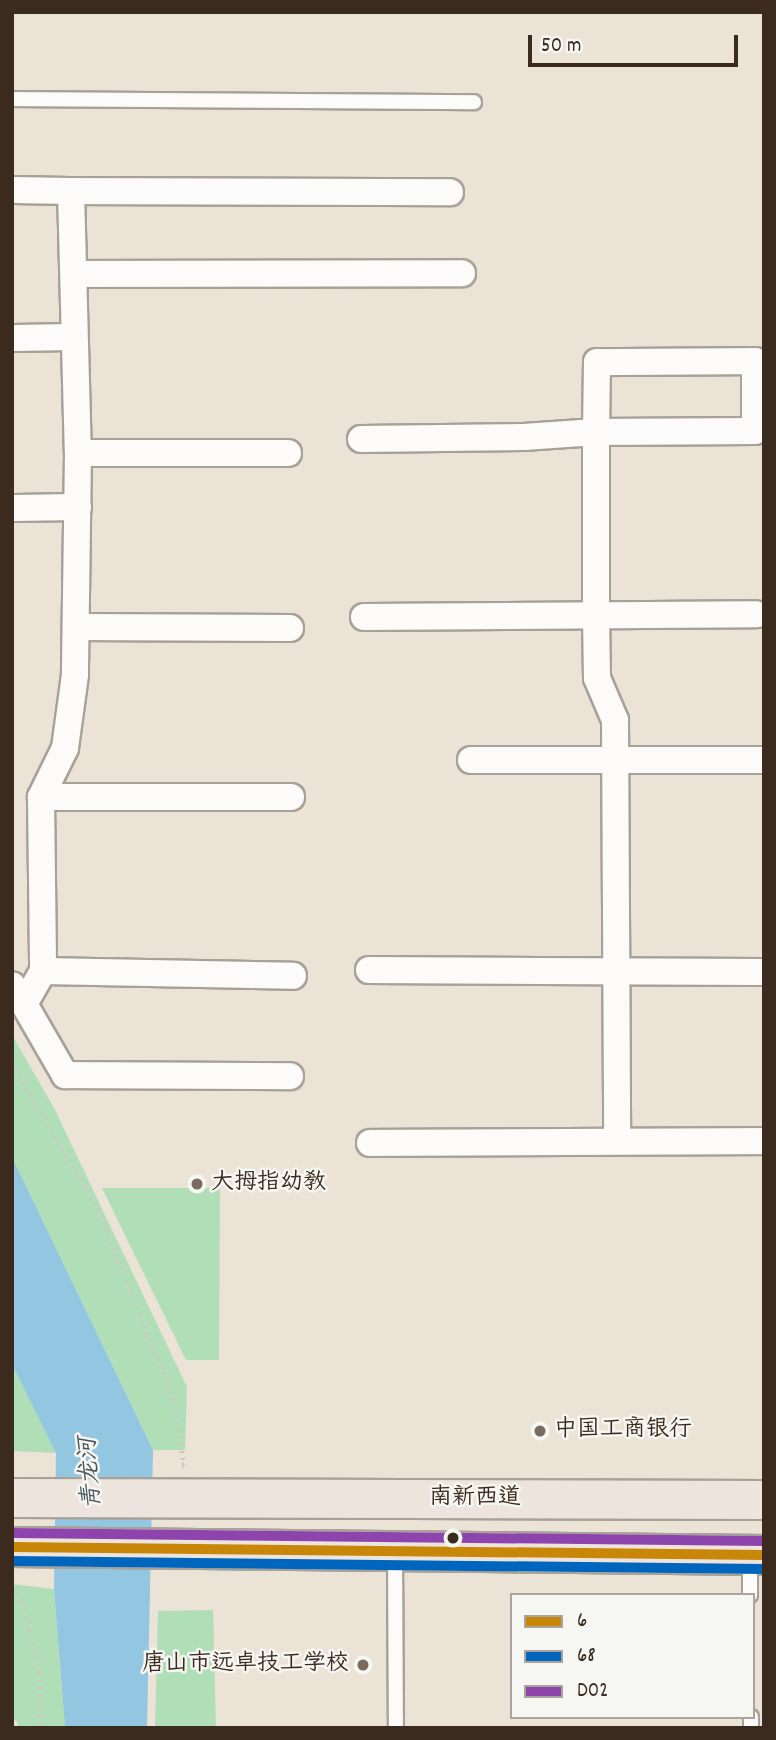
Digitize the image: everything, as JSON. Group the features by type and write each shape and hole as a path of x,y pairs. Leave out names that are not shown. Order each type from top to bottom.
{"main road":[{"name":"南新西道","path":"12,1498 178,1482 764,1500"},
{"path":"12,1547 757,1555"}],"street":[{"path":"12,190 450,192"},
{"path":"43,971 41,797 65,748 75,675 78,627 78,453 71,191"},
{"path":"75,274 462,273"},
{"path":"12,338 74,337"},
{"path":"361,439 524,437 597,432 755,431 755,361 597,362 597,432 596,615 597,678 615,720 617,1141"},
{"path":"78,453 288,453"},
{"path":"12,508 78,507"},
{"path":"364,617 756,614"},
{"path":"78,627 290,628"},
{"path":"471,761 764,761"},
{"path":"41,797 291,797"},
{"path":"369,970 761,972"},
{"path":"290,1076 65,1075 18,995 43,971 293,976"},
{"path":"370,1143 762,1141"}],"lane":[{"path":"12,99 474,102"},
{"path":"395,1551 396,1728"},
{"path":"750,1593 757,1555"}],"path":[{"path":"12,1064 98,1209 150,1338 175,1402 184,1465 178,1482"},
{"path":"12,1588 23,1602 40,1673 40,1728"}],"green space":[{"path":"12,1035 54,1108 187,1387 185,1450 153,1450 12,1157"},
{"path":"102,1188 220,1188 219,1360 186,1360"},
{"path":"12,1364 23,1385 56,1453 12,1451"},
{"path":"12,1584 54,1589 65,1728 18,1728 17,1721 12,1720"},
{"path":"213,1610 216,1728 155,1728 158,1611"}],"water":[{"name":"青龙河","path":"12,1157 153,1450 147,1728 65,1728 54,1589 56,1453 12,1364"}],"transit line":[{"name":"D02","path":"12,1533 764,1541"},
{"name":"6","path":"12,1547 764,1555"},
{"name":"68","path":"12,1561 764,1569"}],"place":[{"name":"大拇指幼教","path":"197,1184"},
{"name":"中国工商银行","path":"540,1431"},
{"name":"唐山市远卓技工学校","path":"363,1665"}]}
